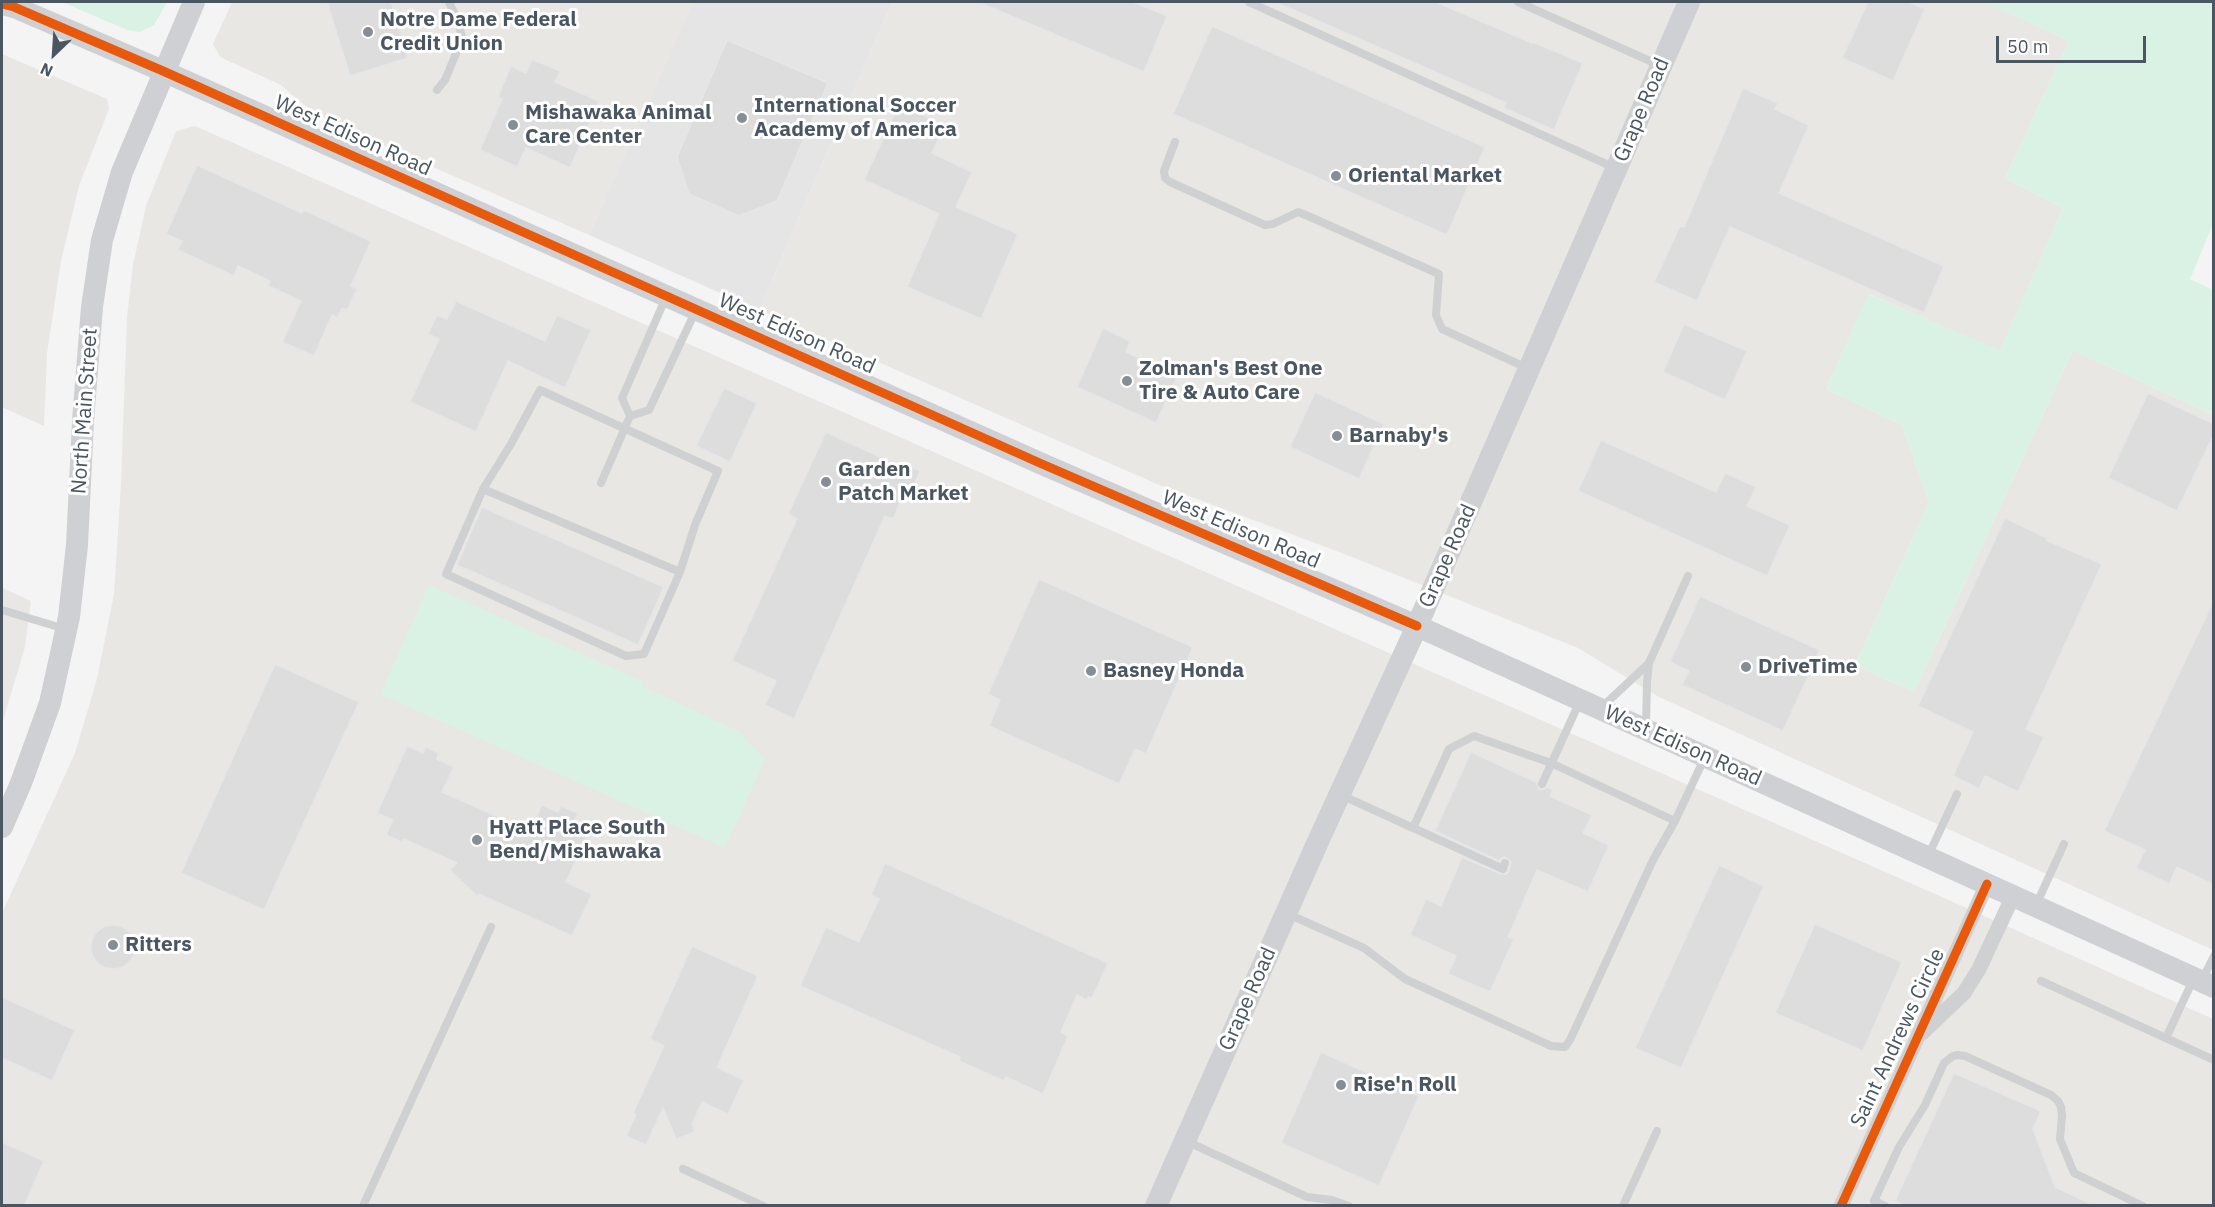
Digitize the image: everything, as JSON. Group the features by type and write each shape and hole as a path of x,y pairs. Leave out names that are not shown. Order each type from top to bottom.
{"main road":[{"name":"North Main Street","path":"2,826 21,783 50,704 75,578 87,369 92,307 102,240 122,172 194,2"},
{"name":"Grape Road","path":"1156,1206 1417,626 1689,2"},
{"name":"West Edison Road","path":"7,4 163,71 1042,464 1417,626 2203,982"}],"street":[{"name":"Saint Andrews Circle","path":"1841,1206 1988,885"},
{"name":"Saint Andrews Circle","path":"1918,1037 1964,993 1979,969 2013,896"}],"lane":[{"path":"437,90 445,80 462,39 459,23 449,2"},
{"path":"1249,2 1616,168"},
{"path":"1518,2 1661,66"},
{"path":"1175,142 1164,171 1165,178 1170,182 1265,225 1273,224 1298,212 1439,274 1436,315 1442,329 1529,369"},
{"path":"630,416 621,398 666,296"},
{"path":"601,483 630,416 650,410 697,309"},
{"path":"540,390 624,428 718,471 695,525 680,572 644,654 626,656 446,574 483,489 511,444 540,390"},
{"path":"483,489 680,572"},
{"path":"1646,730 1649,663 1688,576"},
{"path":"2,610 66,630"},
{"path":"1542,784 1551,763 1591,704 1649,663"},
{"path":"1413,828 1449,748 1474,736 1551,763 1676,821"},
{"path":"1286,913 1364,948 1405,979 1551,1046 1565,1047 1653,860 1676,821 1705,756"},
{"path":"1928,857 1957,794"},
{"path":"1340,795 1503,869 1505,863"},
{"path":"2035,906 2064,844"},
{"path":"363,1206 491,927"},
{"path":"2166,1038 2203,982 2214,956"},
{"path":"2041,981 2214,1060"},
{"path":"1885,1206 1874,1201 1899,1147 1925,1105 1944,1063 1958,1055 1965,1056 2051,1095 2061,1107 2060,1139 2074,1173 2143,1206"},
{"path":"1623,1206 1657,1131"},
{"path":"1185,1140 1307,1197 1332,1200 1349,1206"},
{"path":"683,1169 763,1206"}],"shaded area":[{"path":"232,2 695,2 589,235 314,113 281,85 220,57 213,44"},
{"name":"International Soccer Academy of America","path":"694,2 892,2 759,310 589,235"},
{"path":"892,2 1990,2 2069,41 2005,178 2063,208 2000,351 1869,294 1826,389 1902,425 1929,502 1855,665 1914,692 2073,350 2213,415 2213,950 1659,697 1578,648 1347,555 1157,484 759,310"},
{"path":"2,54 107,99 109,109 79,186 61,261 47,353 44,426 2,407"},
{"path":"195,126 1951,901 2213,1019 2213,1205 2,1206 2,913 75,753 97,679 114,594 121,484 127,317 133,265 146,206 176,131"},
{"path":"2,588 31,601 25,647 2,724"}],"green space":[{"path":"62,2 167,2 154,25 140,32 127,30"},
{"path":"1990,2 2213,2 2213,224 2190,279 2213,290 2213,415 2073,350 1914,692 1855,665 1929,502 1902,425 1826,389 1868,294 2000,350 2063,208 2005,178 2069,41 1989,4"},
{"path":"429,585 644,682 642,686 742,733 748,742 766,758 725,848 380,694"}],"building":[{"name":"Notre Dame Federal Credit Union","path":"327,2 391,2 408,58 350,76"},
{"path":"978,2 1133,2 1167,16 1144,72"},
{"path":"1275,2 1436,2 1583,63 1554,130 1504,108 1506,103"},
{"path":"1868,2 1909,2 1925,9 1893,81 1842,58"},
{"path":"1212,26 1485,147 1447,235 1173,114"},
{"path":"727,40 828,83 777,201 739,216 689,194 677,157"},
{"path":"532,59 560,71 555,82 599,101 570,168 526,148 517,167 480,150 502,99 498,97 511,66 526,73"},
{"path":"1743,88 1778,103 1775,109 1809,125 1779,193 1944,266 1924,313 1730,227 1697,301 1654,282 1680,226 1684,227"},
{"path":"899,104 945,125 932,153 972,172 956,207 1018,234 981,319 907,287 939,214 864,180"},
{"path":"197,165 302,213 304,210 371,241 351,286 357,289 347,310 342,308 337,318 332,315 314,356 282,342 301,301 268,286 270,281 238,266 234,276 178,250 182,241 166,234"},
{"path":"456,301 545,341 557,315 591,330 565,388 508,361 476,432 410,402 439,339 428,334 437,315 447,319"},
{"path":"1684,324 1747,351 1725,400 1663,372"},
{"name":"Zolman's Best One Tire & Auto Care","path":"1103,328 1130,341 1126,352 1178,375 1156,423 1077,387"},
{"path":"724,388 757,403 730,462 696,446"},
{"name":"Barnaby's","path":"1315,392 1384,424 1359,479 1290,447"},
{"path":"2148,393 2214,424 2214,434 2177,511 2108,478"},
{"path":"826,432 897,465 899,462 920,471 911,492 906,490 893,519 885,516 794,719 765,705 776,681 732,661 797,519 788,514"},
{"path":"1601,440 1716,492 1725,473 1756,487 1747,506 1790,525 1767,576 1578,491"},
{"path":"482,507 664,587 638,645 457,565"},
{"path":"2005,518 2047,538 2046,540 2102,564 2026,729 2044,737 2018,792 1985,776 1979,789 1953,776 1973,732 1918,706"},
{"name":"Basney Honda","path":"1039,579 1193,647 1146,754 1135,749 1119,784 989,726 1000,700 988,694"},
{"name":"DriveTime","path":"1700,596 1820,650 1783,731 1682,685 1689,671 1670,662"},
{"path":"2214,600 2214,885 2177,867 2169,884 2136,868 2145,850 2104,831"},
{"path":"275,664 359,702 264,910 181,873"},
{"name":"Hyatt Place South Bend/Mishawaka","path":"407,746 423,753 426,747 439,753 437,759 454,767 442,792 530,831 542,805 558,812 561,806 578,813 575,820 591,827 566,882 592,894 572,936 479,894 477,896 450,870 457,863 404,839 402,842 386,835 393,820 377,813"},
{"path":"1471,752 1536,782 1539,789 1543,790 1547,787 1553,790 1550,796 1592,815 1583,833 1609,845 1588,892 1537,870 1508,937 1514,939 1490,992 1448,974 1456,956 1410,935 1426,899 1441,906 1462,857 1501,874 1509,871 1511,862 1507,858 1503,857 1499,861 1435,831"},
{"path":"885,863 1108,963 1092,998 1088,997 1087,1000 1077,995 1061,1032 1068,1036 1043,1094 1006,1077 1004,1081 959,1061 960,1057 800,986 826,927 859,942 879,899 871,895"},
{"path":"1719,865 1764,886 1681,1068 1635,1048"},
{"path":"1815,924 1902,962 1863,1051 1775,1013"},
{"name":"Ritters","path":"113,925 122,926 129,931 134,938 134,956 129,963 122,968 113,969 104,968 97,963 92,956 91,947 92,938 97,931 104,926"},
{"path":"692,946 758,976 717,1067 744,1080 728,1114 702,1102 692,1124 695,1132 676,1139 663,1108 646,1145 626,1136 636,1115 633,1113 664,1046 650,1039"},
{"path":"2,997 75,1030 52,1081 2,1058"},
{"path":"1321,1052 1419,1096 1379,1186 1281,1143"},
{"path":"1954,1073 2041,1111 2033,1129 2055,1187 2096,1206 1905,1206 1895,1201"},
{"path":"2,1142 44,1161 24,1206 2,1206"}],"cycle path":[{"path":"2,4 14,7 163,71 1042,464 1417,626"},
{"path":"1841,1206 1987,884"}],"place":[{"name":"Notre Dame Federal Credit Union","path":"368,32"},
{"name":"International Soccer Academy of America","path":"742,118"},
{"name":"Mishawaka Animal Care Center","path":"513,125"},
{"name":"Oriental Market","path":"1336,176"},
{"name":"Zolman's Best One Tire & Auto Care","path":"1127,381"},
{"name":"Barnaby's","path":"1337,436"},
{"name":"Garden Patch Market","path":"826,482"},
{"name":"DriveTime","path":"1746,667"},
{"name":"Basney Honda","path":"1091,671"},
{"name":"Hyatt Place South Bend/Mishawaka","path":"477,840"},
{"name":"Ritters","path":"113,945"},
{"name":"Rise'n Roll","path":"1341,1085"}]}
